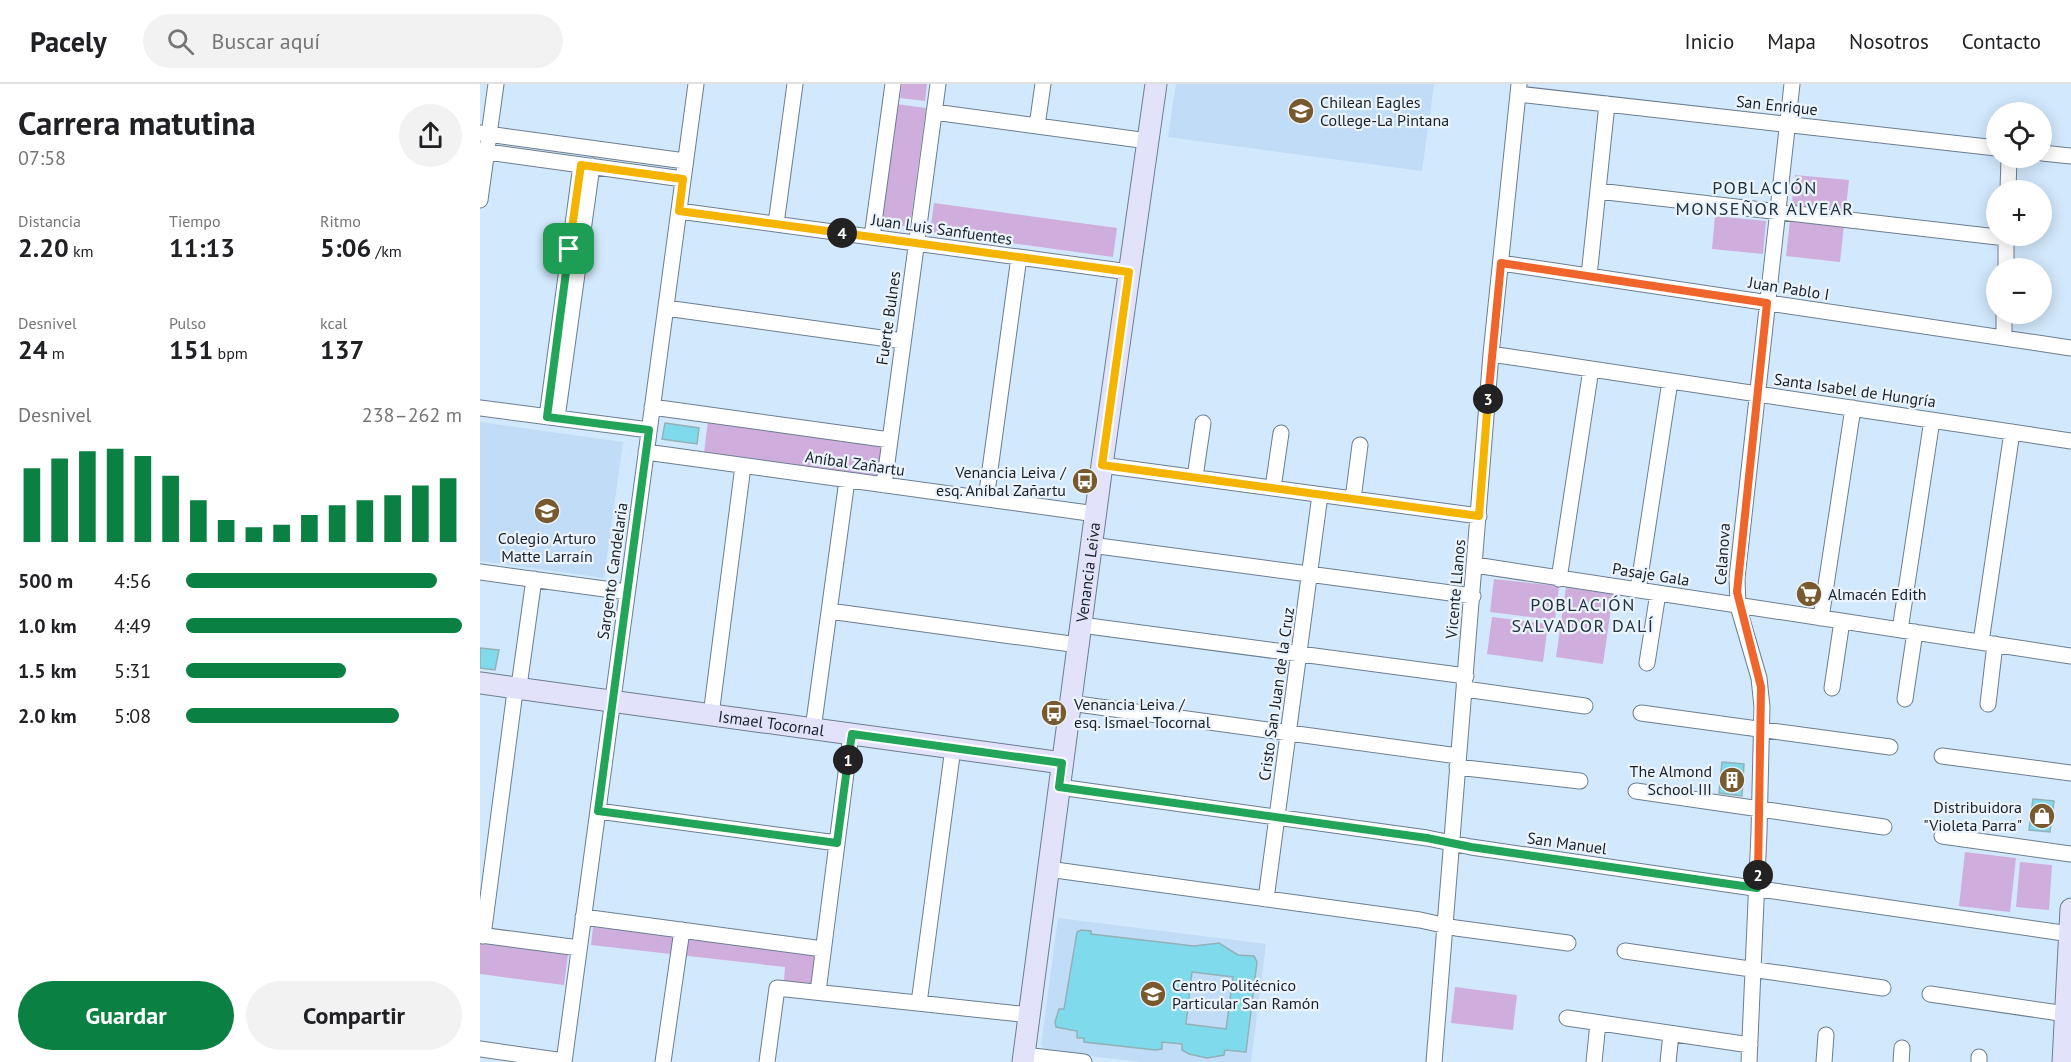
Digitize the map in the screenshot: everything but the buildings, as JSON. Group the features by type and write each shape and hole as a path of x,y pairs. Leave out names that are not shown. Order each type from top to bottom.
{"street":[{"path":"480,201 484,134 496,84"},
{"name":"Sargento Candelaria","path":"564,1061 696,84"},
{"path":"776,224 795,84"},
{"path":"873,237 893,84"},
{"name":"Fuerte Bulnes","path":"884,485 938,84"},
{"path":"1037,126 1043,84"},
{"name":"Venancia Leiva","path":"1023,1058 1091,545 1156,84"},
{"name":"Celanova","path":"1749,1062 1760,810 1761,687 1738,606 1737,578 1792,84"},
{"name":"San Enrique","path":"1519,89 1607,104 1986,147"},
{"name":"Vicente Llanos","path":"1434,1062 1491,354 1519,89"},
{"path":"1589,276 1607,104"},
{"path":"934,112 1148,141"},
{"path":"484,134 686,161"},
{"path":"483,151 683,179"},
{"path":"2052,154 2071,156"},
{"path":"552,417 586,165"},
{"path":"1598,191 1986,235"},
{"name":"Juan Luis Sanfuentes","path":"679,211 1129,272"},
{"path":"986,499 1019,257"},
{"name":"Juan Pablo I","path":"1501,263 2071,348"},
{"path":"666,308 903,341"},
{"path":"2004,324 2004,338"},
{"name":"Santa Isabel de Hungría","path":"1491,354 2071,441"},
{"path":"1559,579 1590,369"},
{"path":"1638,590 1670,381"},
{"name":"Aníbal Zañartu","path":"652,407 890,440"},
{"path":"480,408 649,430"},
{"path":"1821,618 1852,408"},
{"path":"1905,699 1907,631 1932,420"},
{"path":"1195,477 1203,423"},
{"path":"1988,704 1988,643 2012,432"},
{"path":"1273,488 1281,433"},
{"path":"1353,499 1360,445"},
{"name":"Aníbal Zañartu","path":"646,452 1096,514"},
{"path":"1102,465 1479,516"},
{"path":"711,715 743,466"},
{"path":"813,729 847,480"},
{"name":"Cristo San Juan de la Cruz","path":"1266,899 1320,495"},
{"path":"1091,545 1473,596"},
{"name":"Pasaje Gala","path":"1475,566 2071,656"},
{"path":"480,572 627,592"},
{"path":"534,579 481,936 579,948"},
{"path":"1647,663 1658,593"},
{"path":"829,611 1299,654 1585,706"},
{"path":"1832,688 1842,621"},
{"name":"Ismael Tocornal","path":"480,683 1062,763"},
{"path":"1070,703 1288,733 1580,781"},
{"path":"1641,713 1890,747"},
{"path":"818,992 852,734"},
{"path":"919,1003 953,748"},
{"path":"1942,756 2071,773"},
{"name":"San Manuel","path":"1059,787 1451,842 2070,934"},
{"path":"1636,791 1884,827"},
{"path":"598,811 837,843"},
{"path":"1942,836 2071,854"},
{"path":"1048,869 1568,943"},
{"path":"2063,1062 2067,1025 2071,909"},
{"path":"584,917 824,949"},
{"path":"663,1062 682,930"},
{"path":"1625,951 1883,988"},
{"path":"767,1062 777,988 1029,1015"},
{"path":"1930,994 2067,1025"},
{"path":"1567,1018 1750,1046"},
{"path":"1594,1062 1598,1023"},
{"path":"1668,1062 1671,1034"},
{"path":"1824,1062 1826,1035"},
{"path":"480,1049 564,1061"},
{"path":"1023,1058 1084,1062"}],"shaded area":[{"path":"902,84 927,84 925,101 900,98"},
{"name":"Chilean Eagles College-La Pintana","path":"1176,84 1434,84 1422,171 1168,137"},
{"path":"896,104 926,108 910,227 880,222"},
{"path":"1795,175 1849,180 1840,262 1786,256"},
{"path":"934,203 1117,228 1113,257 930,232"},
{"path":"1715,216 1766,221 1763,254 1712,249"},
{"path":"708,420 882,443 877,476 704,453"},
{"name":"Colegio Arturo Matte Larraín","path":"480,422 623,442 604,578 480,561"},
{"path":"1494,579 1559,586 1555,620 1490,612"},
{"path":"1566,587 1613,594 1603,664 1556,657"},
{"path":"1492,617 1548,624 1543,662 1487,654"},
{"path":"1965,852 2016,858 2010,912 1959,906"},
{"path":"2020,862 2052,865 2049,910 2016,907"},
{"name":"Centro Politécnico Particular San Ramón","path":"1058,918 1266,944 1251,1062 1140,1062 1046,1051 1041,1045"},
{"path":"593,927 815,952 811,984 784,981 785,967 591,945"},
{"path":"480,943 568,954 564,985 480,974"},
{"path":"1455,987 1517,995 1513,1030 1451,1023"}],"place":[{"name":"Chilean Eagles College-La Pintana","path":"1301,111"},
{"name":"Venancia Leiva / esq. Aníbal Zañartu","path":"1085,481"},
{"name":"Colegio Arturo Matte Larraín","path":"547,511"},
{"name":"Almacén Edith","path":"1809,594"},
{"name":"Venancia Leiva / esq. Ismael Tocornal","path":"1054,713"},
{"name":"The Almond School III","path":"1732,780"},
{"name":"Distribuidora \"Violeta Parra\"","path":"2042,816"},
{"name":"Centro Politécnico Particular San Ramón","path":"1153,994"}],"district":[{"name":"POBLACIÓN MONSEÑOR ALVEAR","path":"1765,198"},
{"name":"POBLACIÓN SALVADOR DALÍ","path":"1583,615"}],"route":[{"path":"581,165 683,179 679,211 1129,272 1102,465 1479,516 1491,354 1501,263 1767,303 1737,578 1738,606 1759,678 1762,697 1757,888 1471,847 1427,838 1059,787 1062,763 852,734 837,843 598,811 649,430 547,417 569,249 581,165"}]}
